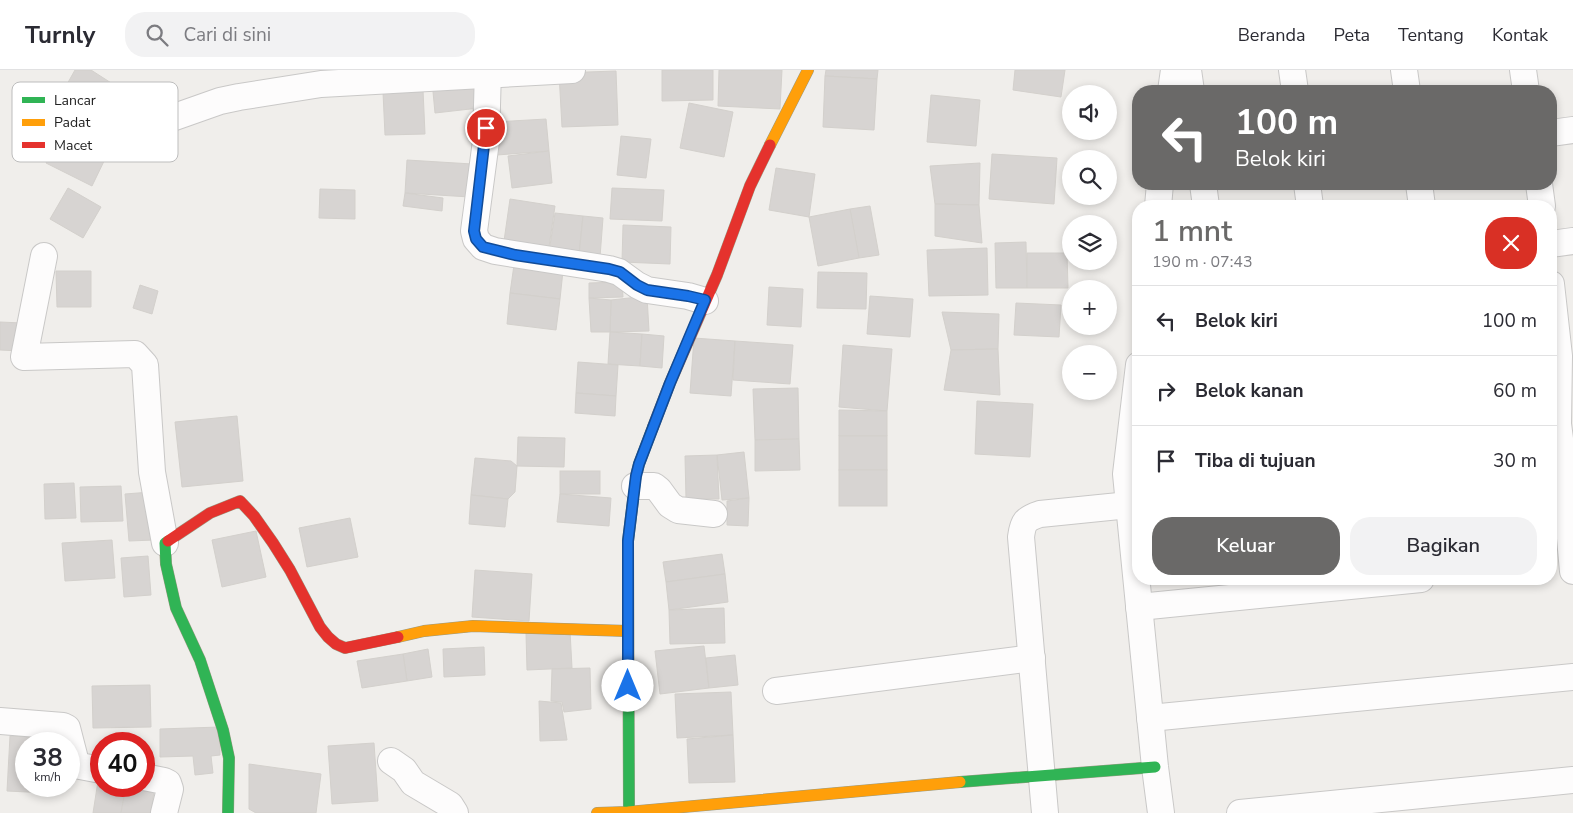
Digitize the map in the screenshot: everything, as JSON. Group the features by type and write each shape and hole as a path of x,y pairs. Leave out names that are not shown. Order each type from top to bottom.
{"street":[{"path":"178,116 239,96 321,84 488,72 572,70"},
{"path":"628,812 628,541 639,464 670,383 717,275 750,186 808,70"},
{"path":"1172,85 1174,70"},
{"path":"1188,70 1190,85"},
{"path":"1292,70 1294,85"},
{"path":"1404,70 1406,85"},
{"path":"1523,70 1525,85"},
{"path":"488,72 486,141 474,231 476,239 483,247 515,255 609,269 620,272 647,290 705,300"},
{"path":"1557,132 1573,130"},
{"path":"1557,243 1573,241"},
{"path":"44,256 24,357 135,354 145,365 152,472 165,543 166,564 176,608 200,660 224,730 229,758 228,813"},
{"path":"1557,312 1566,355 1557,407"},
{"path":"1557,438 1562,461 1573,571"},
{"path":"635,486 654,486 670,505 678,510 714,514"},
{"path":"165,543 207,514 224,505 240,501 250,510 291,572 324,634 339,647 345,648 424,631 473,626 628,631"},
{"path":"1046,813 1041,775 1021,537 1023,527 1031,517 1040,514 1132,504"},
{"path":"1557,565 1573,564"},
{"path":"1137,585 1160,813"},
{"path":"1138,606 1358,585"},
{"path":"776,690 1032,658"},
{"path":"1150,718 1573,677"},
{"path":"0,721 64,726 67,728 76,763 80,766 90,768"},
{"path":"392,761 404,770 413,783 450,805 455,813"},
{"path":"597,813 628,812 1041,775 1155,767"},
{"path":"155,779 164,780 168,783 170,789 164,813"},
{"path":"1240,813 1573,780"}],"building":[{"path":"75,70 91,70 110,82 68,82"},
{"path":"662,70 713,70 713,100 662,101"},
{"path":"719,70 782,70 780,109 718,106"},
{"path":"826,70 878,70 877,79 825,76"},
{"path":"1015,70 1065,70 1061,97 1013,90"},
{"path":"616,71 618,125 562,127 559,73"},
{"path":"476,76 479,108 435,113 432,81"},
{"path":"825,76 877,79 874,130 823,127"},
{"path":"423,90 425,134 385,135 383,92"},
{"path":"931,95 980,100 976,146 927,142"},
{"path":"689,103 733,112 724,157 680,148"},
{"path":"546,119 549,151 497,155 494,122"},
{"path":"621,136 651,139 646,178 617,175"},
{"path":"549,151 552,183 512,188 508,156"},
{"path":"992,154 1057,158 1054,204 989,199"},
{"path":"407,160 472,164 470,197 405,193"},
{"path":"46,162 104,162 92,186"},
{"path":"980,163 979,205 935,204 930,166"},
{"path":"776,168 815,174 809,217 769,210"},
{"path":"68,188 101,207 83,238 50,219"},
{"path":"612,188 664,190 662,221 610,219"},
{"path":"320,189 355,190 355,219 319,218"},
{"path":"405,193 443,198 442,211 403,206"},
{"path":"510,199 555,206 549,247 504,241"},
{"path":"935,204 979,205 982,243 935,236"},
{"path":"870,206 879,255 859,258 850,209"},
{"path":"850,209 859,258 818,266 809,217"},
{"path":"555,213 583,216 579,255 549,252"},
{"path":"583,216 603,218 600,257 579,255"},
{"path":"623,225 671,227 670,264 622,262"},
{"path":"1026,242 1027,288 996,288 995,243"},
{"path":"987,248 988,295 929,296 927,250"},
{"path":"1027,253 1062,253 1062,270 1067,270 1068,280 1062,280 1062,288 1027,288"},
{"path":"514,265 563,271 560,299 510,293"},
{"path":"56,271 91,271 91,307 57,307"},
{"path":"818,272 867,273 866,309 817,308"},
{"path":"622,282 623,297 589,298 589,283"},
{"path":"140,285 158,291 152,314 133,308"},
{"path":"769,287 803,289 801,327 767,325"},
{"path":"510,293 560,299 556,330 507,324"},
{"path":"647,296 649,331 610,332 611,300"},
{"path":"870,296 913,299 910,337 867,334"},
{"path":"589,298 611,300 610,332 591,332"},
{"path":"1016,303 1061,305 1059,337 1014,335"},
{"path":"942,312 999,314 998,349 951,350"},
{"path":"0,322 22,323 21,351 0,350"},
{"path":"610,332 642,334 640,366 608,364"},
{"path":"642,334 664,336 662,368 640,366"},
{"path":"694,338 735,341 731,396 690,393"},
{"path":"735,341 793,345 790,384 733,380"},
{"path":"843,345 892,349 887,411 839,407"},
{"path":"998,349 1000,395 944,390 951,350"},
{"path":"578,362 618,365 616,396 576,393"},
{"path":"798,388 799,439 755,440 753,389"},
{"path":"576,393 616,396 615,416 575,413"},
{"path":"977,401 1033,404 1030,457 975,454"},
{"path":"839,410 887,411 887,436 839,436"},
{"path":"237,416 243,481 182,487 175,422"},
{"path":"839,436 887,436 887,470 839,470"},
{"path":"518,437 565,438 564,467 517,466"},
{"path":"799,439 800,470 755,471 755,440"},
{"path":"744,452 749,498 722,500 717,455"},
{"path":"717,455 719,499 686,499 685,456"},
{"path":"475,458 511,461 517,466 515,492 508,499 471,495"},
{"path":"839,470 887,470 887,506 839,506"},
{"path":"560,471 600,471 600,494 560,494"},
{"path":"74,483 76,518 45,519 44,484"},
{"path":"121,486 123,521 81,522 80,487"},
{"path":"151,492 154,540 129,541 125,494"},
{"path":"560,494 611,498 609,526 557,522"},
{"path":"471,495 508,499 505,527 469,524"},
{"path":"749,498 748,526 727,525 727,501"},
{"path":"350,518 358,557 307,567 299,528"},
{"path":"256,531 266,577 222,587 212,540"},
{"path":"112,540 115,578 65,581 62,543"},
{"path":"722,554 725,574 666,582 663,562"},
{"path":"148,556 151,595 124,597 121,558"},
{"path":"475,570 532,574 529,621 472,617"},
{"path":"725,574 728,602 669,610 666,582"},
{"path":"724,608 725,643 670,644 669,610"},
{"path":"570,631 572,668 527,670 526,633"},
{"path":"704,646 709,688 660,694 655,651"},
{"path":"484,647 485,675 444,677 443,649"},
{"path":"428,649 432,677 407,681 403,654"},
{"path":"403,654 407,681 362,688 357,661"},
{"path":"735,655 738,685 709,688 706,658"},
{"path":"590,668 591,709 564,712 562,702 551,701 552,669"},
{"path":"150,685 151,727 93,728 92,686"},
{"path":"731,692 733,735 677,738 675,694"},
{"path":"539,701 561,703 567,740 540,741"},
{"path":"220,727 220,755 211,756 213,773 195,775 193,756 160,757 160,729"},
{"path":"733,735 735,782 689,783 687,739"},
{"path":"10,736 15,736 15,791 7,791"},
{"path":"374,743 378,801 332,804 328,746"},
{"path":"249,764 321,774 316,813 256,813 249,809"},
{"path":"96,797 124,797 121,813 93,813"},
{"path":"124,797 153,797 151,813 121,813"}],"traffic: fast":[{"path":"629,813 628,541 636,476 653,427"},
{"path":"168,541 165,543 166,564 176,608 200,660 223,730 229,758 228,813"},
{"path":"960,782 1155,767"}],"traffic: slow":[{"path":"770,145 808,70"},
{"path":"398,637 424,631 473,626 628,631"},
{"path":"597,813 628,812 960,782"}],"traffic: jam":[{"path":"653,427 717,275 750,186 770,145"},
{"path":"168,541 210,513 240,501 254,516 273,543 290,570 320,627 336,644 345,648 398,637"}],"route":[{"path":"486,128 486,141 474,231 476,239 483,247 515,255 609,269 620,272 647,290 705,300 670,383 636,476 628,541 628,686"}]}
